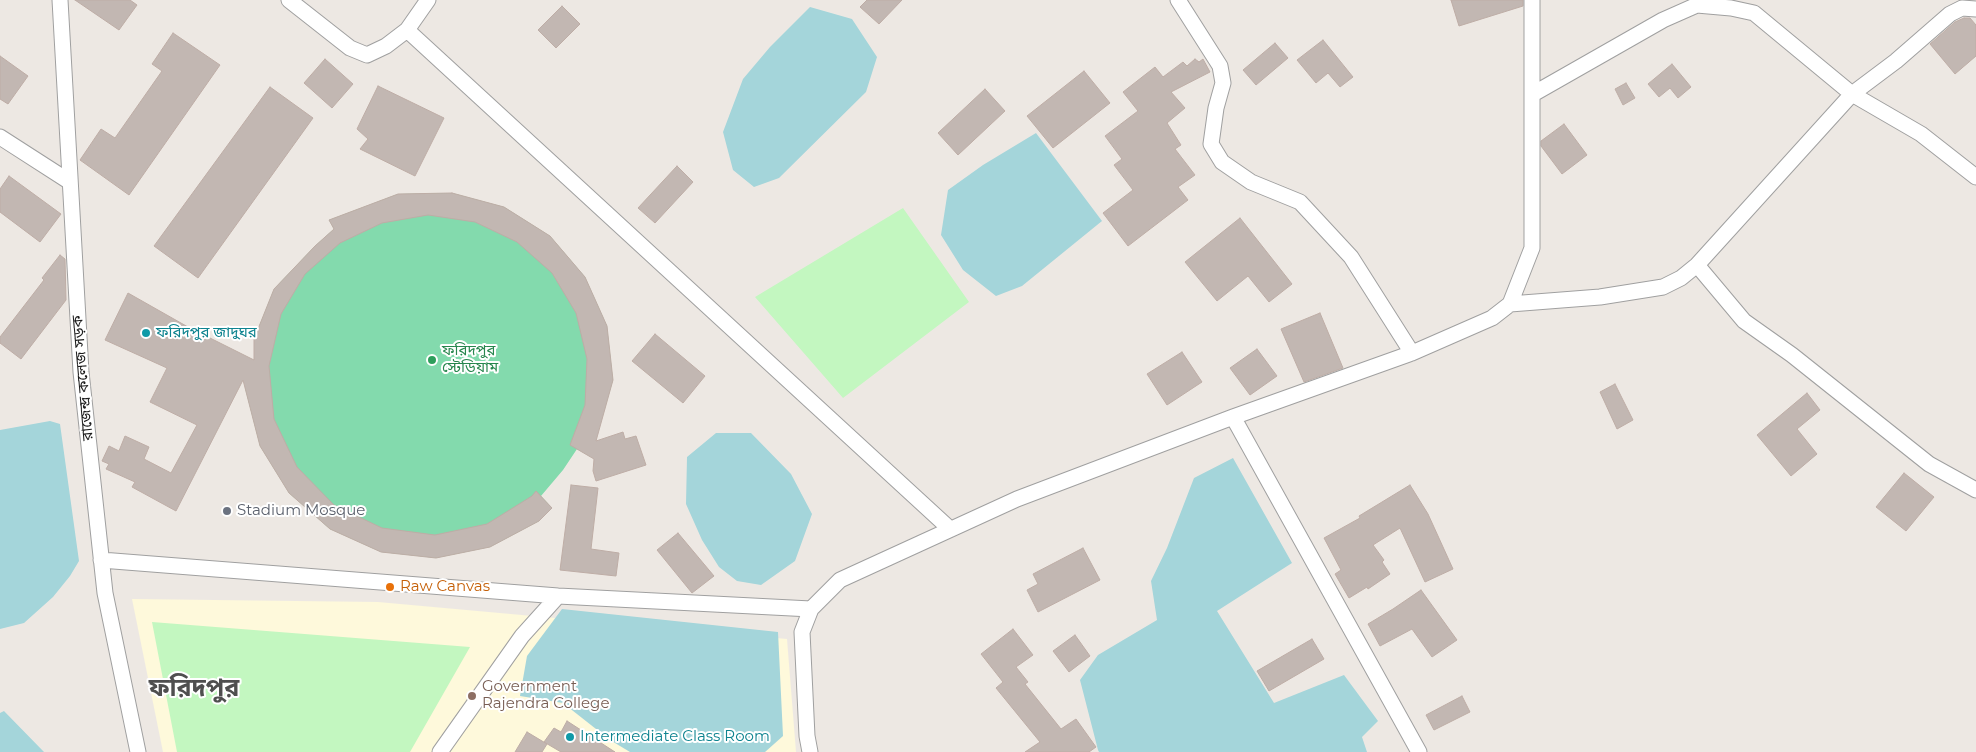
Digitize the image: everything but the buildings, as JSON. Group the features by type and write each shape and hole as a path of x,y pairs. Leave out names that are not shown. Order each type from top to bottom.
{"street":[{"name":"রাজেন্দ্র কলেজ সড়ক","path":"60,0 81,372 105,593 138,752"},
{"path":"289,0 350,48 367,55 386,46 407,30 428,0"},
{"path":"1178,0 1220,66 1223,83 1216,108 1211,144 1222,162 1251,182 1300,202 1351,258 1412,353"},
{"path":"810,752 807,736 802,632 811,610 840,580 1017,499 1233,417 1412,353 1492,318 1510,304 1532,248 1532,0"},
{"path":"1533,94 1663,20 1698,5 1754,13 1852,94 1921,134 1976,177"},
{"path":"1510,304 1600,297 1663,287 1681,278 1697,265 1852,94 1896,61 1950,14 1962,8 1976,9"},
{"path":"407,30 950,529"},
{"path":"0,137 70,182"},
{"path":"1697,265 1744,321 1792,355 1929,464 1976,490"},
{"path":"1233,417 1419,752"},
{"path":"101,560 558,596 811,610"},
{"path":"440,752 522,636 558,596"}],"shaded area":[{"name":"Government Rajendra College","path":"132,599 378,602 787,639 796,752 163,752"}],"green space":[{"name":"ফরিদপুর স্টেডিয়াম","path":"452,193 504,207 550,236 585,277 607,326 613,380 591,457 577,449 563,470 541,496 552,508 539,521 490,547 436,558 381,552 330,529 289,493 260,446 245,388 255,386 254,339 274,289 334,229 329,220 398,194"},
{"path":"903,208 969,302 843,398 755,297"},
{"path":"152,622 470,647 410,752 177,752"}],"water":[{"path":"810,7 852,19 877,57 866,92 779,178 754,187 733,170 723,132 743,79 770,47"},
{"path":"1036,133 1102,221 1022,286 996,296 963,270 941,235 948,190 983,165"},
{"path":"50,421 60,424 79,561 53,597 24,623 0,629 0,430"},
{"path":"716,433 751,433 791,474 812,514 795,561 761,585 737,581 719,567 702,540 686,504 687,457"},
{"path":"1233,458 1292,563 1217,611 1274,703 1344,675 1378,721 1362,737 1367,752 1099,752 1080,680 1098,655 1157,620 1151,581 1167,548 1194,478"},
{"path":"562,609 778,632 783,736 765,752 630,752 610,740 563,703 520,696 527,656"},
{"path":"4,711 44,752 0,752 0,713"}],"place":[{"name":"ফরিদপুর জাদুঘর","path":"146,333"},
{"name":"ফরিদপুর স্টেডিয়াম","path":"432,360"},
{"name":"Stadium Mosque","path":"227,511"},
{"name":"Raw Canvas","path":"390,587"},
{"name":"Government Rajendra College","path":"472,696"},
{"name":"Intermediate Class Room","path":"570,737"}],"district":[{"name":"ফরিদপুর","path":"194,689"}]}
